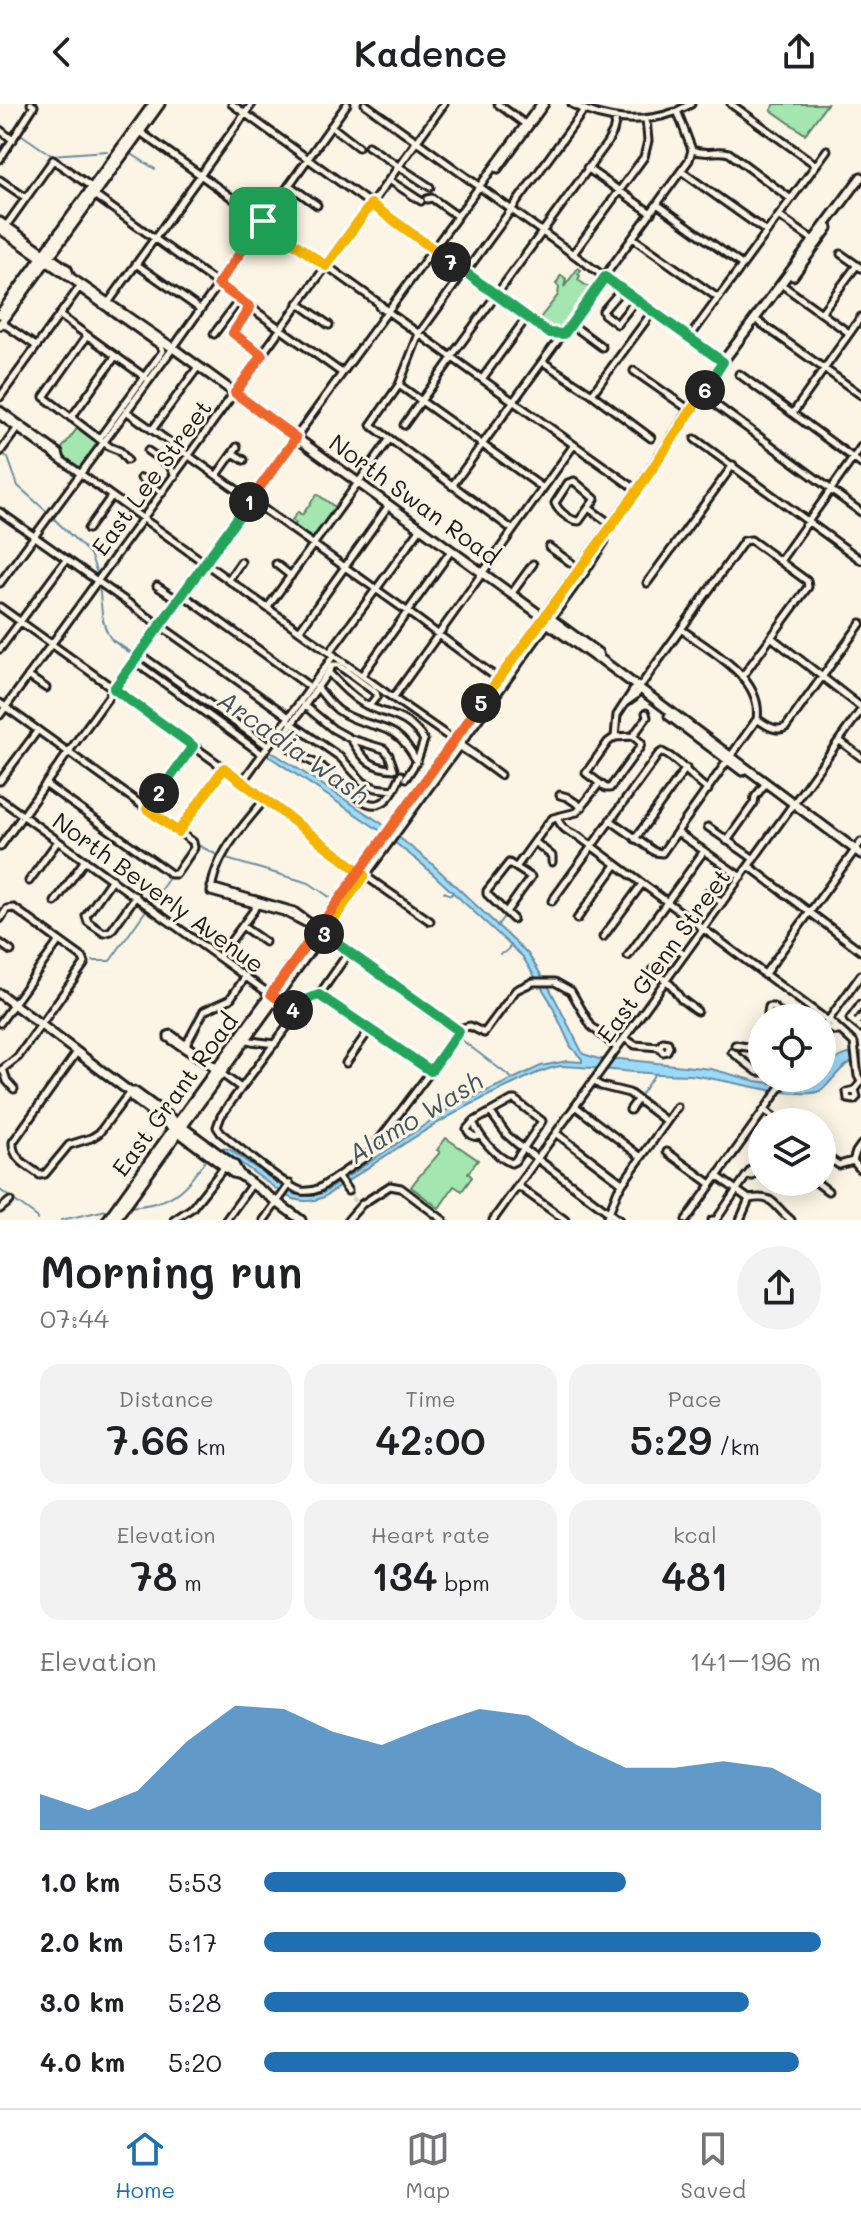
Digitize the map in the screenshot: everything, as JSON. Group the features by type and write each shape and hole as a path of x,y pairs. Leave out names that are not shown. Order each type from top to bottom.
{"main road":[{"path":"138,130 153,104"},
{"path":"1,321 92,192 160,104"},
{"name":"East Grant Road","path":"107,1220 246,1039 456,742 581,570 599,550 612,525 724,363 861,177"},
{"name":"East Grant Road","path":"666,448 682,429 724,363 759,322 861,183"},
{"name":"North Swan Road","path":"2,228 67,269 81,286 359,482 547,619 730,759 859,849"},
{"name":"East Grant Road","path":"547,619 563,601 581,570"},
{"path":"562,627 558,614 563,601"},
{"name":"North Swan Road","path":"547,619 598,653 599,658"},
{"path":"0,994 130,1092 135,1092 214,1155 234,1165 240,1175 301,1220"},
{"name":"East Grant Road","path":"219,1072 253,1018 274,996"},
{"path":"246,1039 253,1018"},
{"name":"East Grant Road","path":"115,1220 119,1208"}],"street":[{"path":"232,104 549,333 564,334"},
{"path":"108,303 252,104"},
{"path":"0,583 347,104"},
{"path":"365,104 724,363"},
{"name":"East Lee Street","path":"0,715 3,705 28,676 190,456 444,104"},
{"path":"0,847 387,311 543,104"},
{"path":"494,167 498,169 543,104"},
{"path":"572,104 616,119 646,119 691,104"},
{"path":"731,104 816,165"},
{"path":"0,159 33,105"},
{"path":"501,105 525,124"},
{"path":"513,530 369,425 399,385 419,334 584,110"},
{"path":"452,486 689,160 692,150 677,110"},
{"path":"404,425 611,136 616,119"},
{"path":"573,254 646,153 646,119"},
{"path":"331,126 358,147"},
{"path":"0,130 13,140"},
{"path":"138,130 378,303 379,307 638,490"},
{"path":"368,146 430,187"},
{"path":"692,150 705,155 721,151 729,153 791,199"},
{"path":"689,338 827,150"},
{"path":"2,228 53,160 154,239 342,373"},
{"path":"587,168 651,213"},
{"path":"681,171 767,232"},
{"path":"0,180 26,198"},
{"path":"389,180 424,200 432,198 457,216"},
{"path":"289,185 317,205"},
{"path":"657,204 742,265"},
{"path":"779,216 813,240"},
{"path":"633,238 718,298"},
{"path":"821,313 859,266 841,254"},
{"path":"136,264 200,309"},
{"path":"0,397 81,286"},
{"name":"North Swan Road","path":"81,286 161,346 163,351 146,379"},
{"path":"785,287 849,333"},
{"path":"622,289 603,311 604,314 617,324 636,300"},
{"path":"214,334 240,299"},
{"path":"298,303 329,325"},
{"path":"250,307 233,333 262,355"},
{"path":"592,394 653,311"},
{"path":"59,315 146,379"},
{"path":"482,379 527,317"},
{"path":"793,413 861,317"},
{"path":"1,321 36,346"},
{"path":"759,322 861,395"},
{"path":"571,324 602,347"},
{"path":"87,336 43,398 120,451 127,460"},
{"path":"71,418 115,357"},
{"path":"543,362 651,438"},
{"path":"152,430 198,367"},
{"path":"634,371 691,411"},
{"path":"739,374 861,464"},
{"path":"101,440 126,411 146,379"},
{"path":"399,385 543,488"},
{"path":"716,405 861,512"},
{"path":"126,411 501,681"},
{"path":"0,413 17,429 500,775"},
{"path":"0,413 59,453 61,460"},
{"path":"0,452 17,429"},
{"path":"695,439 861,560"},
{"path":"268,607 389,440"},
{"path":"393,698 574,445"},
{"path":"780,561 861,447"},
{"path":"217,475 235,450 244,460"},
{"path":"148,451 170,466 175,476"},
{"path":"647,583 733,465"},
{"path":"141,478 162,493"},
{"path":"574,481 595,497 590,509 577,522 558,509 555,503 568,483 574,481"},
{"path":"88,529 111,497"},
{"path":"300,630 389,505"},
{"path":"590,509 612,525"},
{"path":"0,512 340,757 363,782 376,788 394,790"},
{"path":"242,782 304,705 332,653 421,527"},
{"path":"615,737 617,715 744,541 751,540 807,581 808,587 742,677"},
{"path":"549,547 581,570"},
{"path":"362,675 452,550"},
{"path":"0,649 66,560"},
{"path":"229,579 241,562"},
{"path":"276,564 291,576"},
{"path":"512,593 533,564"},
{"path":"157,586 180,597 314,687 347,716 399,735 417,761"},
{"path":"0,607 224,768 429,922"},
{"path":"757,719 776,729 786,727 861,623"},
{"path":"610,820 660,855 757,719 757,701 742,677 681,629"},
{"path":"771,637 861,708"},
{"path":"136,658 268,746"},
{"path":"136,658 263,753"},
{"path":"328,672 350,694 369,706 395,714 424,740 417,761 387,799 377,804 367,803 320,766 288,748 282,738 290,720 333,665 338,665 375,692 377,696 369,706"},
{"path":"28,676 46,688"},
{"path":"3,705 178,832 195,845 194,848 173,875 45,784"},
{"path":"304,705 333,729 351,739 384,749 394,769"},
{"name":"East Glenn Street","path":"493,1220 861,708"},
{"path":"633,736 647,717 646,713"},
{"path":"0,781 38,730"},
{"path":"633,736 641,746 610,788 599,784 586,773 608,742 615,737 633,736"},
{"path":"351,739 370,764 394,769 423,788"},
{"path":"840,741 861,757"},
{"path":"147,809 193,746"},
{"path":"552,901 662,751 686,768 708,790"},
{"path":"178,832 224,768"},
{"path":"635,839 686,768"},
{"path":"727,841 766,783"},
{"path":"517,866 548,823 557,817 577,812 599,784"},
{"path":"560,795 582,807"},
{"name":"North Beverly Avenue","path":"0,799 297,1014"},
{"path":"265,799 222,855 210,889 294,911 459,1031"},
{"path":"557,817 566,830 801,1004"},
{"path":"708,827 754,859"},
{"path":"677,832 741,877"},
{"path":"29,881 58,841"},
{"path":"535,842 552,856 552,862"},
{"path":"764,975 859,849"},
{"path":"628,956 704,851"},
{"path":"55,902 85,860"},
{"path":"506,912 531,877 512,863 507,864 487,894 513,919"},
{"path":"577,919 616,865"},
{"path":"749,866 861,951"},
{"path":"112,879 86,916 88,922 104,933 111,931 136,896"},
{"path":"603,937 642,884"},
{"path":"708,892 722,903"},
{"path":"219,957 257,902"},
{"path":"0,919 9,907 86,963 18,1057 2,1070 14,1089"},
{"path":"242,926 265,942"},
{"path":"0,1023 59,941"},
{"path":"0,943 11,951"},
{"path":"671,944 685,954"},
{"path":"349,952 319,995 310,998 297,1014 218,1121 217,1127 221,1133 286,1189 312,1191 339,1178 367,1156 459,1031 466,1025 484,1033 516,990 527,984 537,981 561,983 571,991 591,1026 617,1048"},
{"path":"653,970 697,1011"},
{"path":"836,1010 861,975"},
{"path":"241,1088 186,1047 204,1011 230,999 246,976"},
{"path":"319,995 431,1071"},
{"path":"861,1004 850,1019 859,1026 861,1017"},
{"path":"836,1026 854,1043 861,1082 855,1090"},
{"path":"346,1063 370,1029"},
{"path":"624,1038 635,1045 659,1047"},
{"path":"855,1047 861,1038"},
{"path":"246,1039 275,1044"},
{"path":"735,1045 748,1047"},
{"path":"77,1052 15,1137 12,1149 18,1158 43,1176 69,1145 99,1133 130,1092"},
{"path":"734,1055 748,1065"},
{"path":"593,1081 629,1093 666,1121"},
{"path":"515,1100 542,1121 511,1163 502,1159 473,1122 491,1113 515,1100"},
{"path":"630,1110 637,1100"},
{"path":"575,1106 641,1157"},
{"path":"606,1220 622,1183 677,1107"},
{"path":"491,1113 507,1135 523,1149 619,1220"},
{"path":"686,1220 748,1132"},
{"path":"556,1133 622,1183"},
{"path":"853,1161 861,1145"},
{"path":"667,1152 711,1184"},
{"path":"836,1163 853,1161"},
{"path":"853,1161 861,1170"},
{"path":"174,1220 184,1217 205,1195 227,1164"},
{"path":"714,1220 748,1174"},
{"path":"717,1176 749,1199 764,1197 770,1200 791,1220"},
{"path":"339,1178 347,1189"},
{"path":"226,1220 252,1184"},
{"path":"348,1220 357,1208 390,1186 401,1188 443,1220"},
{"path":"518,1186 565,1220"},
{"path":"264,1220 286,1189"},
{"path":"740,1220 749,1199"},
{"path":"0,1209 10,1201"}],"green space":[{"path":"775,104 827,104 805,134 771,110"},
{"path":"578,268 581,270 578,280 591,289 562,329 554,329 540,318 558,295 559,287 556,284 561,275 566,279 564,287"},
{"path":"79,426 101,442 80,470 63,458 60,451"},
{"path":"317,494 335,507 312,539 294,526 296,523 292,520 298,512 302,515"},
{"path":"446,1138 478,1160 468,1173 472,1177 462,1191 454,1186 439,1208 411,1187 440,1152 437,1150"}],"water":[{"path":"112,640 168,676 272,752 381,823 431,863 528,954 550,989 583,1054 599,1059 711,1069 748,1079 748,1086 690,1075 554,1067 461,1110 414,1137 324,1197 305,1201 286,1196 220,1148 229,1149 290,1192 306,1196 323,1193 450,1108 541,1066 567,1061 582,1062 582,1059 571,1047 550,1001 522,956 423,865 379,830 255,747"},
{"path":"861,1052 861,1060 846,1065 836,1075 836,1060"}],"waterway":[{"path":"19,133 51,155 107,151"},
{"path":"130,153 155,169"},
{"name":"Arcadia Wash","path":"1,452 8,458 18,486 90,554 98,576"},
{"name":"Arcadia Wash","path":"99,586 104,622 113,641"},
{"path":"198,845 223,858 309,883 334,900"},
{"path":"93,961 110,961 169,878"},
{"path":"444,892 451,895 453,892"},
{"path":"497,926 505,915"},
{"path":"500,954 511,945"},
{"path":"397,993 401,996"},
{"path":"404,998 415,1006"},
{"path":"418,1009 432,1020"},
{"path":"435,1022 454,1034"},
{"path":"459,1038 513,1079"},
{"path":"639,1097 654,1075"},
{"name":"Alamo Wash","path":"129,1207 156,1203 175,1194 191,1180 207,1158"},
{"path":"0,1190 37,1220"},
{"name":"Alamo Wash","path":"61,1220 111,1209"}],"tunnel":[{"path":"348,1191 357,1204"}],"route":[{"path":"263,221 218,284 250,307 233,333 262,355 235,393 296,438 114,689 193,746 147,809 178,832 224,768 328,847 356,869 360,872 364,875 323,933 459,1031 431,1071 319,995 310,998 297,1014 271,994 360,872 456,737 638,490 723,362 605,277 564,334 549,333 371,204 326,266 263,221"}]}
